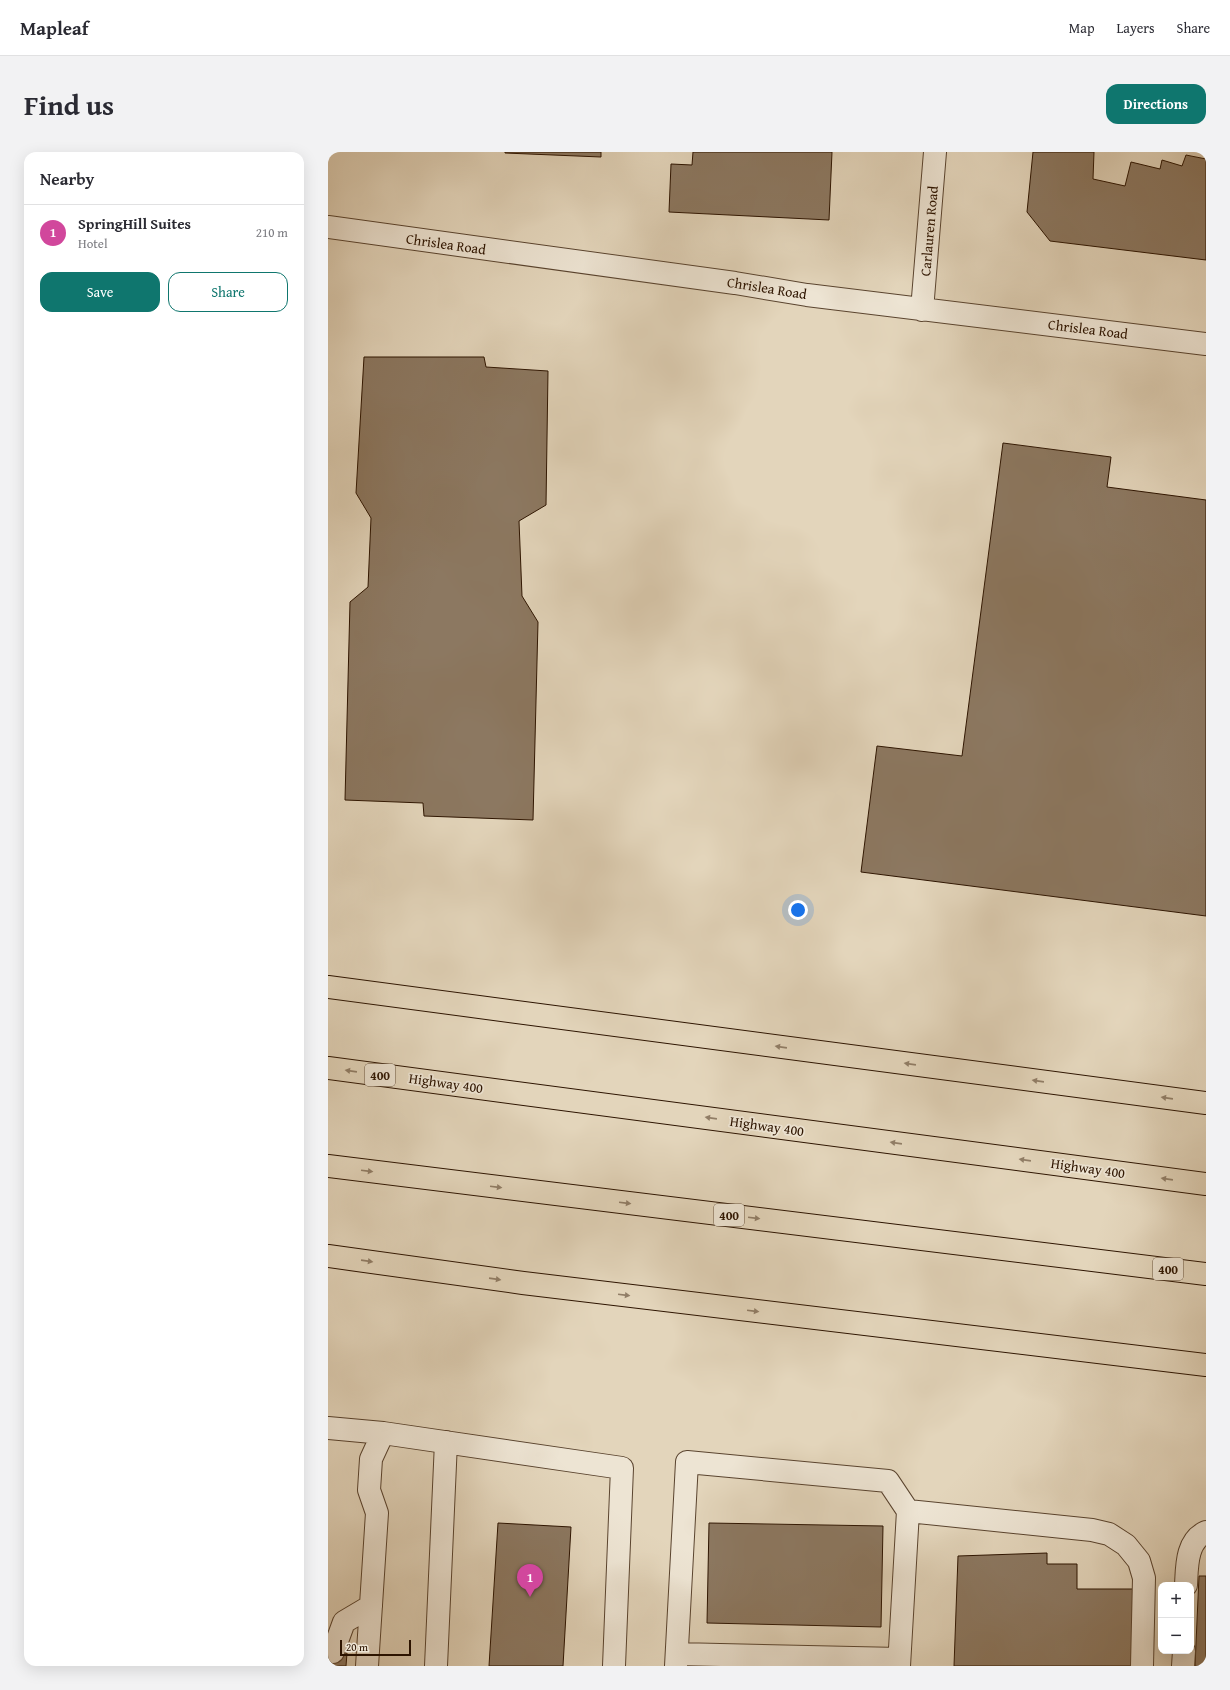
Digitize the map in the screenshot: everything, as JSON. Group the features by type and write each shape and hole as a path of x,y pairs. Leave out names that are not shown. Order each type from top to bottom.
{"highway":[{"path":"328,987 1206,1103"},
{"name":"Highway 400","path":"328,1068 1206,1184"},
{"name":"400","path":"328,1166 1206,1274"},
{"path":"328,1256 539,1285 1206,1366"}],"street":[{"name":"Carlauren Road","path":"922,310 935,152"},
{"name":"Chrislea Road","path":"328,227 922,310 1206,344"},
{"path":"328,1428 383,1433 622,1468 614,1666"},
{"path":"367,1666 377,1513 369,1490 369,1482 371,1458 383,1433"},
{"path":"436,1666 446,1442"},
{"path":"688,1462 888,1481 908,1511 899,1662 676,1660 688,1462"},
{"path":"908,1511 1092,1530 1109,1534 1126,1545 1138,1561 1144,1578 1142,1666"},
{"path":"1186,1582 1187,1561 1193,1544 1206,1532"},
{"path":"333,1652 344,1622 371,1606"},
{"path":"1183,1666 1184,1654"}],"building":[{"path":"601,152 601,157 505,153"},
{"path":"693,152 832,152 829,220 669,212 671,164 692,165"},
{"path":"1033,152 1094,152 1093,179 1125,186 1131,162 1160,169 1162,160 1182,166 1186,155 1206,159 1206,260 1050,241 1027,212"},
{"path":"364,357 484,357 486,367 548,371 546,505 519,521 522,596 538,622 533,820 424,816 423,803 345,800 350,602 368,587 371,518 356,493"},
{"path":"1003,443 1111,457 1107,487 1206,500 1206,916 861,872 877,746 962,756"},
{"path":"498,1523 571,1527 563,1666 489,1666"},
{"path":"709,1523 883,1526 881,1627 707,1623"},
{"path":"1047,1553 1047,1564 1077,1564 1077,1589 1138,1589 1136,1666 954,1666 958,1556"},
{"path":"1199,1576 1206,1576 1206,1666 1195,1666"},
{"path":"328,1652 347,1653 346,1666 328,1666"}],"place":[{"name":"SpringHill Suites","path":"530,1597"}]}
